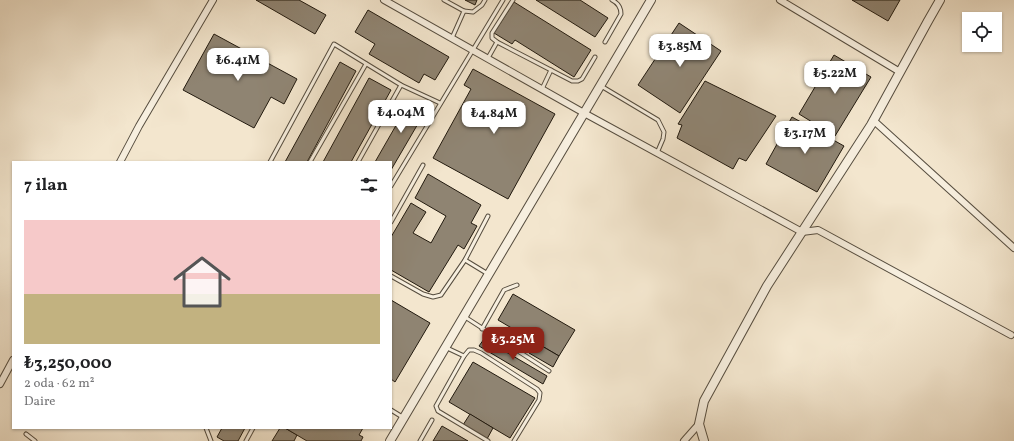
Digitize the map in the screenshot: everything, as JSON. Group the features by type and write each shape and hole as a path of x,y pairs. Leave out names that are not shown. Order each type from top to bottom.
{"street":[{"path":"121,161 139,126 213,0"},
{"path":"384,0 584,114 802,232 818,230 1011,335"},
{"path":"390,441 651,0"},
{"path":"780,0 900,72"},
{"path":"704,441 699,424 704,401 767,286 873,120 940,0"},
{"path":"873,120 1014,248"},
{"path":"0,384 12,362"},
{"path":"684,441 699,424"}],"lane":[{"path":"444,0 464,11 473,12 482,5 485,0"},
{"path":"392,184 503,0"},
{"path":"513,0 492,33 492,38 497,42 572,81 582,79 595,58"},
{"path":"605,42 621,14 621,8 612,0"},
{"path":"452,38 464,11"},
{"path":"488,59 497,42"},
{"path":"271,161 334,44 401,85 440,103"},
{"path":"311,161 366,64"},
{"path":"542,89 551,70"},
{"path":"359,161 401,85"},
{"path":"600,85 658,120 664,132 663,140 656,153"},
{"path":"392,220 423,165"},
{"path":"392,277 423,294 433,297 441,295 466,260 488,216"},
{"path":"466,260 488,274"},
{"path":"482,328 504,290 517,285"},
{"path":"464,316 549,371"},
{"path":"445,347 464,356"},
{"path":"488,441 438,411 436,406 464,356 469,350 474,350 481,353 537,389 540,393 539,400 514,441"},
{"path":"392,411 404,418"},
{"path":"420,441 432,420"},
{"path":"206,429 212,441"},
{"path":"246,441 252,429"},
{"path":"26,434 35,441"}],"building":[{"path":"256,0 299,0 326,15 315,34"},
{"path":"465,0 477,0 475,5"},
{"path":"536,0 580,0 608,18 595,37"},
{"path":"852,0 900,0 888,21"},
{"path":"514,2 591,50 574,77 515,40 512,44 494,33"},
{"path":"368,10 449,57 435,80 424,74 419,83 369,54 375,44 355,32"},
{"path":"679,23 721,51 680,113 638,85"},
{"path":"214,34 297,79 284,104 271,97 254,128 183,90"},
{"path":"834,55 871,77 835,136 799,114"},
{"path":"340,62 356,71 308,161 286,161"},
{"path":"473,69 555,114 508,199 433,158 471,89 464,85"},
{"path":"369,78 391,90 352,161 324,161"},
{"path":"705,81 776,116 746,161 739,158 733,169 677,138 682,125 678,124"},
{"path":"410,101 426,110 392,168 392,161 376,161"},
{"path":"792,117 844,146 817,192 766,164"},
{"path":"428,174 481,205 471,223 477,226 464,249 458,245 429,292 392,271 392,235 411,203 426,212 413,233 431,243 446,216 415,198"},
{"path":"513,294 575,330 559,356 498,320"},
{"path":"392,301 430,323 395,382 392,380"},
{"path":"484,339 547,376 543,384 479,346"},
{"path":"535,342 559,356 553,367 529,353"},
{"path":"473,362 535,398 510,438 449,402"},
{"path":"470,414 493,428 487,439 463,425"},
{"path":"442,426 468,441 433,441"},
{"path":"221,429 244,429 238,441 224,441 217,437"},
{"path":"279,429 287,429 297,435 294,441 272,441"},
{"path":"287,429 362,429 359,435 363,437 361,441 307,441"}]}
